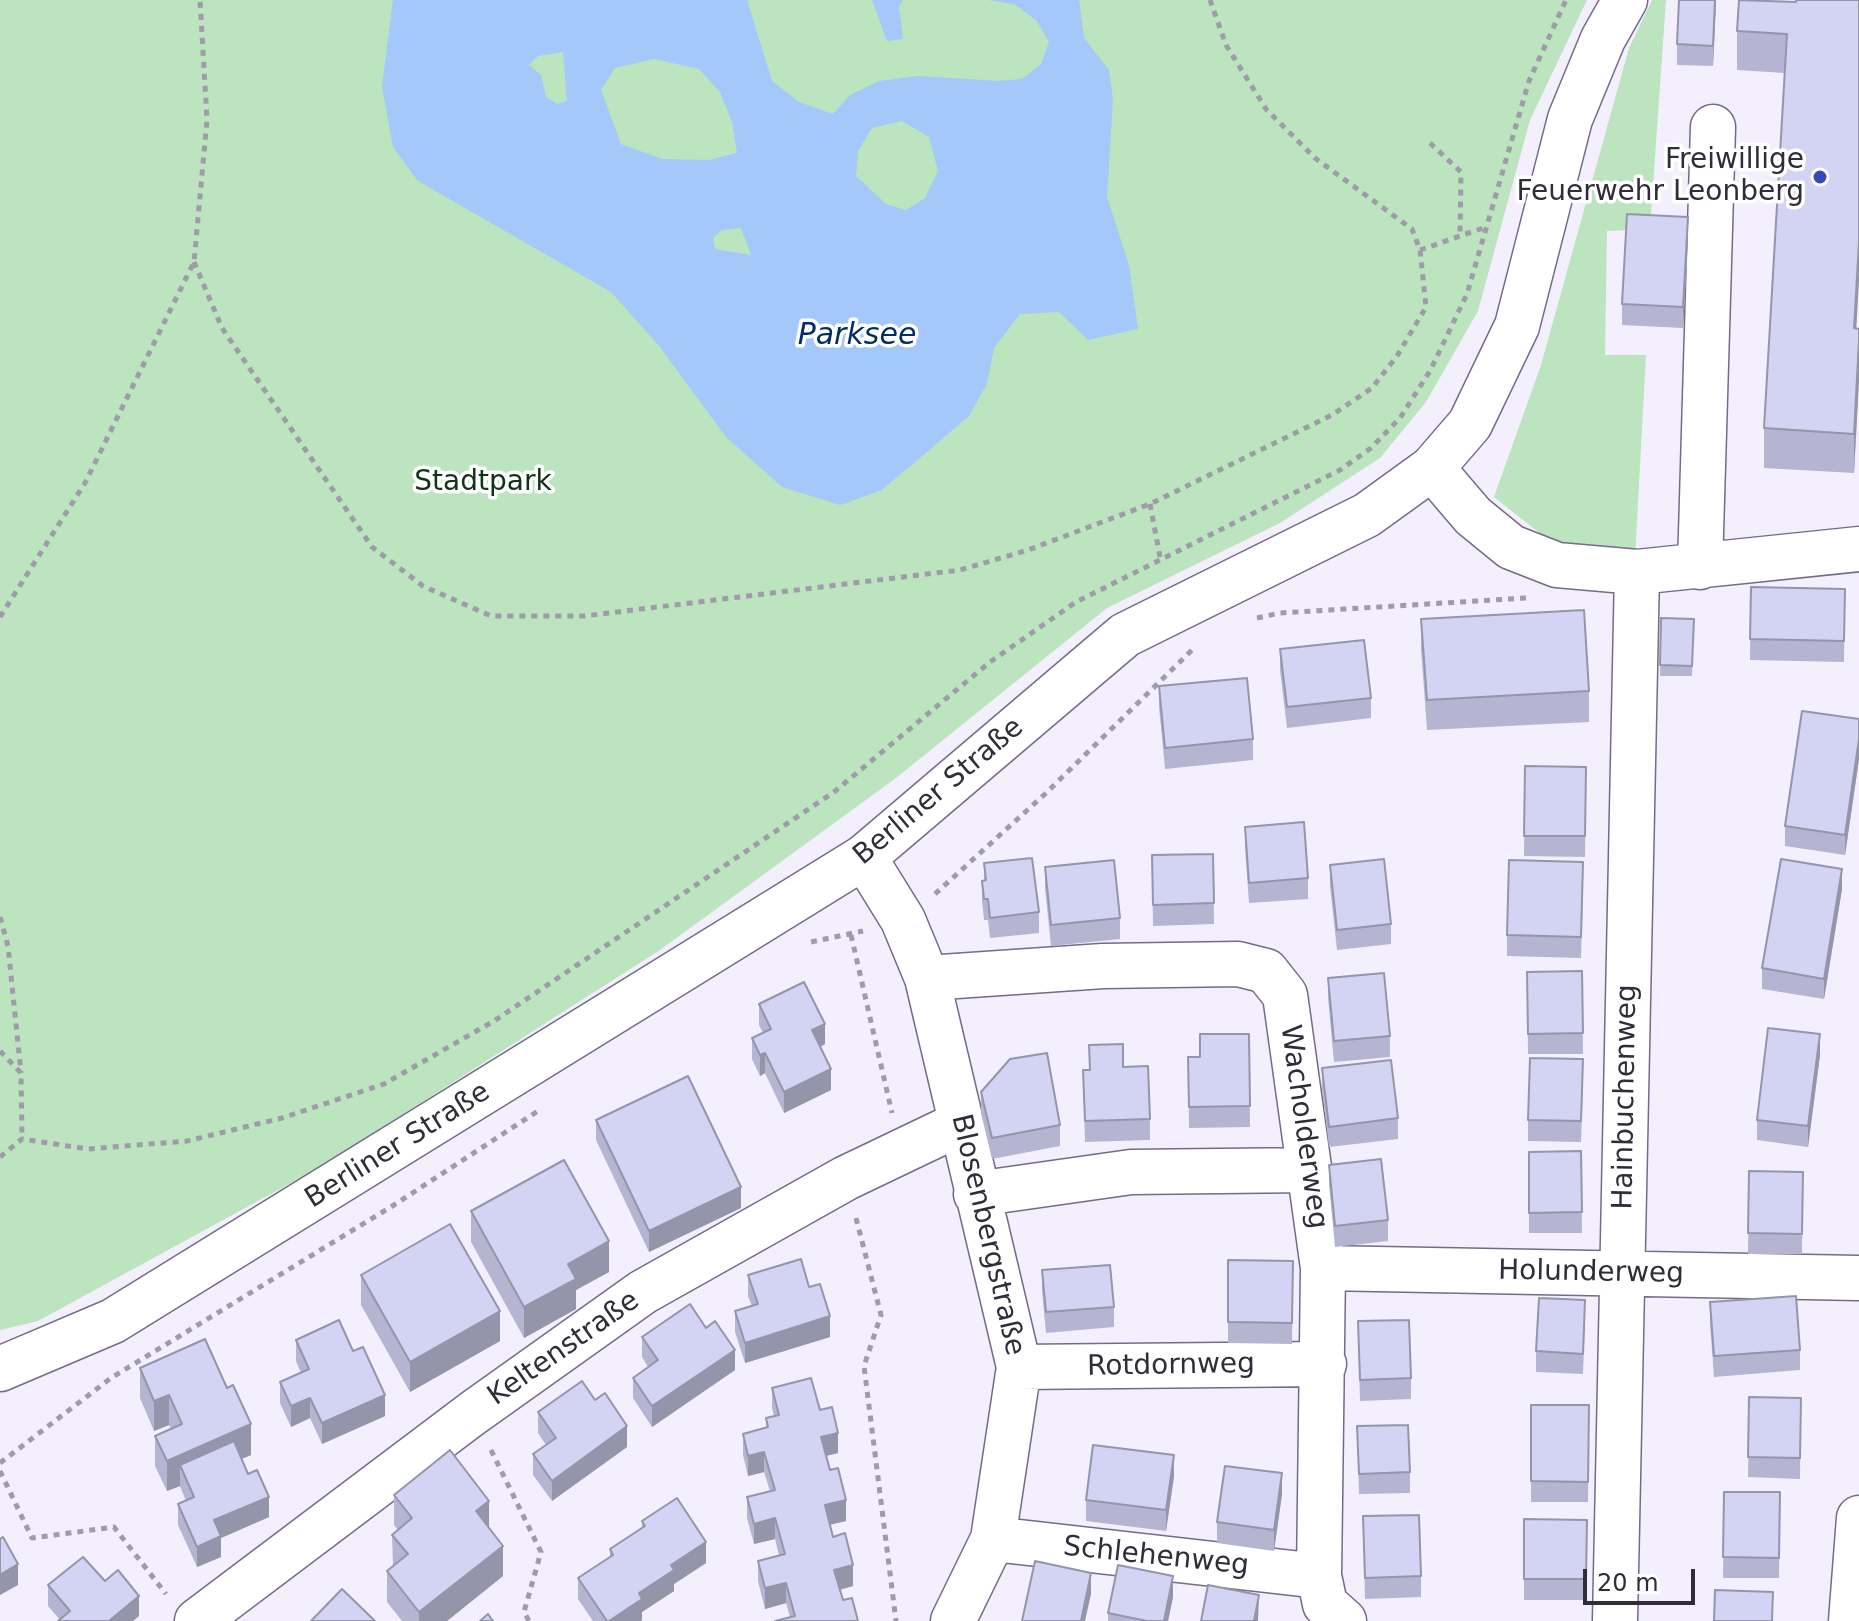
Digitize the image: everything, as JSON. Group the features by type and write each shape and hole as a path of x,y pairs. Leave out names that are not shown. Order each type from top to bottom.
{"street":[{"name":"Berliner Straße","path":"0,1369 113,1321 864,857 1125,635 1367,515 1432,468 1470,424 1517,326 1570,119 1603,39 1625,0"},
{"path":"1700,567 1713,127"},
{"path":"1432,468 1473,516 1511,547 1557,565 1637,572 1859,549"},
{"name":"Hainbuchenweg","path":"1615,1621 1637,572"},
{"name":"Blosenbergstraße","path":"864,857 903,920 927,978 1019,1367 993,1539 953,1621"},
{"name":"Wacholderweg","path":"927,978 1103,966 1238,964 1266,971 1285,995 1323,1268 1319,1576 1325,1604 1344,1621"},
{"name":"Keltenstraße","path":"197,1621 473,1413 643,1292 846,1178 961,1123"},
{"path":"976,1194 1131,1172 1310,1170"},
{"name":"Holunderweg","path":"1323,1268 1859,1278"},
{"name":"Rotdornweg","path":"1019,1367 1324,1364"},
{"path":"1851,1621 1859,1518"},
{"name":"Schlehenweg","path":"993,1539 1319,1576"}],"path":[{"path":"0,617 85,483 194,262 207,120 200,0"},
{"path":"194,262 222,328 372,547 423,586 491,616 569,616 960,570 1028,550 1150,504 1332,415 1372,388 1397,356 1426,307 1420,250 1412,229 1315,158 1266,109 1226,45 1210,0"},
{"path":"0,1157 22,1139 88,1149 187,1141 282,1118 384,1084 494,1021 834,792 990,662 1076,602 1326,478 1371,448 1400,418 1430,371 1467,294 1529,81 1566,0"},
{"path":"1430,143 1461,172 1460,235"},
{"path":"1420,250 1486,227"},
{"path":"0,917 8,946 21,1073 22,1139"},
{"path":"851,935 902,1150"},
{"path":"0,1051 21,1073"},
{"path":"846,1178 881,1315 864,1366 896,1621"},
{"path":"473,1413 541,1552 524,1612 529,1621"},
{"path":"0,1471 32,1538 114,1527 154,1580"}],"green space":[{"name":"Stadtpark","path":"0,0 1587,0 1530,120 1478,311 1426,402 1380,458 1280,523 1107,608 896,778 660,950 322,1166 38,1321 0,1330"},
{"path":"1652,0 1666,0 1650,229 1607,231 1605,355 1646,355 1635,558 1561,550 1494,497 1541,365 1629,48"}],"water":[{"name":"Parksee","path":"393,0 747,0 772,81 799,102 833,114 850,95 879,81 918,76 999,81 1022,79 1041,64 1049,42 1037,21 1014,4 988,0 1079,0 1084,38 1109,70 1113,99 1107,197 1129,265 1138,329 1088,340 1059,312 1020,314 994,348 987,384 969,416 882,490 840,505 782,487 726,437 660,347 611,292 418,181 393,147 382,87","holes":["563,52 567,101 557,104 546,97 541,75 529,65 538,56","654,59 699,69 720,92 732,122 737,153 709,160 662,159 621,144 601,90 615,68","902,121 929,137 938,171 925,198 906,210 886,204 856,176 858,151 872,128","741,228 751,255 715,249 713,238 722,230"]},
{"path":"872,0 903,0 899,7 903,39 887,41"}],"building":[{"path":"1679,0 1715,0 1713,46 1677,44"},
{"name":"Freiwillige Feuerwehr Leonberg","path":"1739,0 1859,0 1859,242 1854,328 1859,329 1859,340 1854,434 1764,428 1787,34 1737,31"},
{"path":"1627,214 1688,217 1683,307 1622,304"},
{"path":"1751,587 1845,589 1844,641 1750,639"},
{"path":"1584,610 1589,691 1427,700 1421,619"},
{"path":"1661,618 1694,619 1692,666 1660,665"},
{"path":"1364,640 1371,698 1287,707 1280,649"},
{"path":"1247,678 1253,739 1165,748 1159,686"},
{"path":"1802,711 1859,719 1845,835 1785,826"},
{"path":"1525,766 1586,767 1585,836 1524,836"},
{"path":"1304,822 1308,878 1249,883 1245,827"},
{"path":"1213,854 1214,903 1153,905 1152,855"},
{"path":"1032,858 1039,912 990,918 982,881 986,880 984,863"},
{"path":"1384,859 1391,924 1337,930 1330,865"},
{"path":"1781,859 1842,869 1824,979 1762,968"},
{"path":"1114,860 1120,918 1051,925 1045,867"},
{"path":"1509,860 1583,862 1581,937 1507,935"},
{"path":"1582,971 1583,1033 1528,1034 1527,972"},
{"path":"1384,973 1390,1036 1334,1041 1328,978"},
{"path":"804,982 825,1024 812,1030 831,1069 784,1092 765,1053 760,1055 752,1038 771,1029 759,1004"},
{"path":"1768,1028 1820,1034 1808,1126 1757,1120"},
{"path":"1200,1034 1249,1034 1250,1106 1189,1107 1188,1057 1200,1057"},
{"path":"1123,1044 1123,1067 1148,1066 1150,1119 1085,1121 1083,1070 1090,1070 1089,1045"},
{"path":"1047,1053 1060,1125 992,1138 981,1092 1010,1059"},
{"path":"1530,1058 1583,1059 1581,1121 1528,1120"},
{"path":"1391,1060 1398,1118 1329,1127 1322,1068"},
{"path":"688,1076 741,1187 649,1231 596,1120"},
{"path":"1581,1151 1582,1212 1529,1213 1529,1152"},
{"path":"1381,1159 1388,1220 1335,1226 1329,1165"},
{"path":"564,1160 609,1241 568,1264 576,1279 524,1307 471,1211"},
{"path":"1749,1171 1803,1172 1802,1234 1748,1233"},
{"path":"450,1224 500,1311 410,1362 361,1275"},
{"path":"801,1259 809,1287 820,1284 830,1316 745,1343 735,1311 758,1304 748,1275"},
{"path":"1228,1260 1293,1261 1292,1323 1228,1322"},
{"path":"1110,1265 1114,1307 1046,1312 1042,1270"},
{"path":"1796,1296 1800,1350 1714,1356 1710,1302"},
{"path":"1539,1298 1585,1300 1583,1354 1536,1351"},
{"path":"690,1304 706,1328 715,1321 735,1350 652,1406 633,1378 658,1360 642,1337"},
{"path":"339,1320 353,1351 363,1347 385,1395 322,1423 310,1398 291,1406 280,1382 309,1369 296,1340"},
{"path":"1409,1320 1411,1378 1360,1380 1358,1321"},
{"path":"205,1339 227,1388 233,1385 251,1424 167,1461 155,1436 182,1424 169,1395 154,1401 140,1368"},
{"path":"811,1378 820,1410 832,1407 838,1433 821,1437 830,1470 838,1468 846,1500 825,1505 833,1537 845,1533 853,1565 834,1570 843,1600 852,1598 858,1621 775,1621 795,1616 786,1583 765,1588 758,1561 785,1554 775,1518 754,1524 747,1497 775,1490 764,1452 748,1456 743,1434 768,1427 766,1418 779,1415 772,1388"},
{"path":"582,1381 595,1400 605,1393 627,1426 552,1481 533,1454 556,1438 538,1412"},
{"path":"1749,1397 1801,1398 1800,1458 1748,1457"},
{"path":"1531,1405 1589,1405 1588,1482 1531,1481"},
{"path":"1408,1425 1410,1472 1359,1474 1357,1426"},
{"path":"234,1441 248,1474 257,1470 269,1497 214,1520 221,1536 197,1547 178,1504 194,1497 180,1465"},
{"path":"1093,1445 1174,1455 1166,1510 1086,1500"},
{"path":"450,1450 489,1501 476,1511 503,1546 419,1612 387,1571 408,1554 392,1535 412,1518 394,1495"},
{"path":"1225,1466 1282,1473 1274,1530 1217,1522"},
{"path":"1724,1492 1780,1492 1779,1558 1723,1557"},
{"path":"677,1498 706,1542 671,1565 674,1570 639,1593 642,1599 607,1621 578,1578 613,1555 610,1549 645,1526 642,1521"},
{"path":"1419,1515 1421,1576 1365,1578 1363,1516"},
{"path":"1524,1519 1587,1520 1586,1579 1524,1579"},
{"path":"3,1537 18,1564 0,1575 0,1539"},
{"path":"83,1557 105,1581 118,1570 139,1596 109,1621 58,1621 70,1611 48,1585"},
{"path":"1035,1561 1091,1573 1081,1621 1022,1621"},
{"path":"1118,1565 1173,1576 1164,1621 1147,1621 1108,1613"},
{"path":"1208,1585 1259,1595 1254,1621 1201,1621"},
{"path":"342,1589 375,1621 311,1621"},
{"path":"1715,1590 1773,1592 1772,1621 1714,1621"},
{"path":"488,1614 493,1621 480,1621"}],"place":[{"name":"Freiwillige Feuerwehr Leonberg","path":"1820,177"}]}
